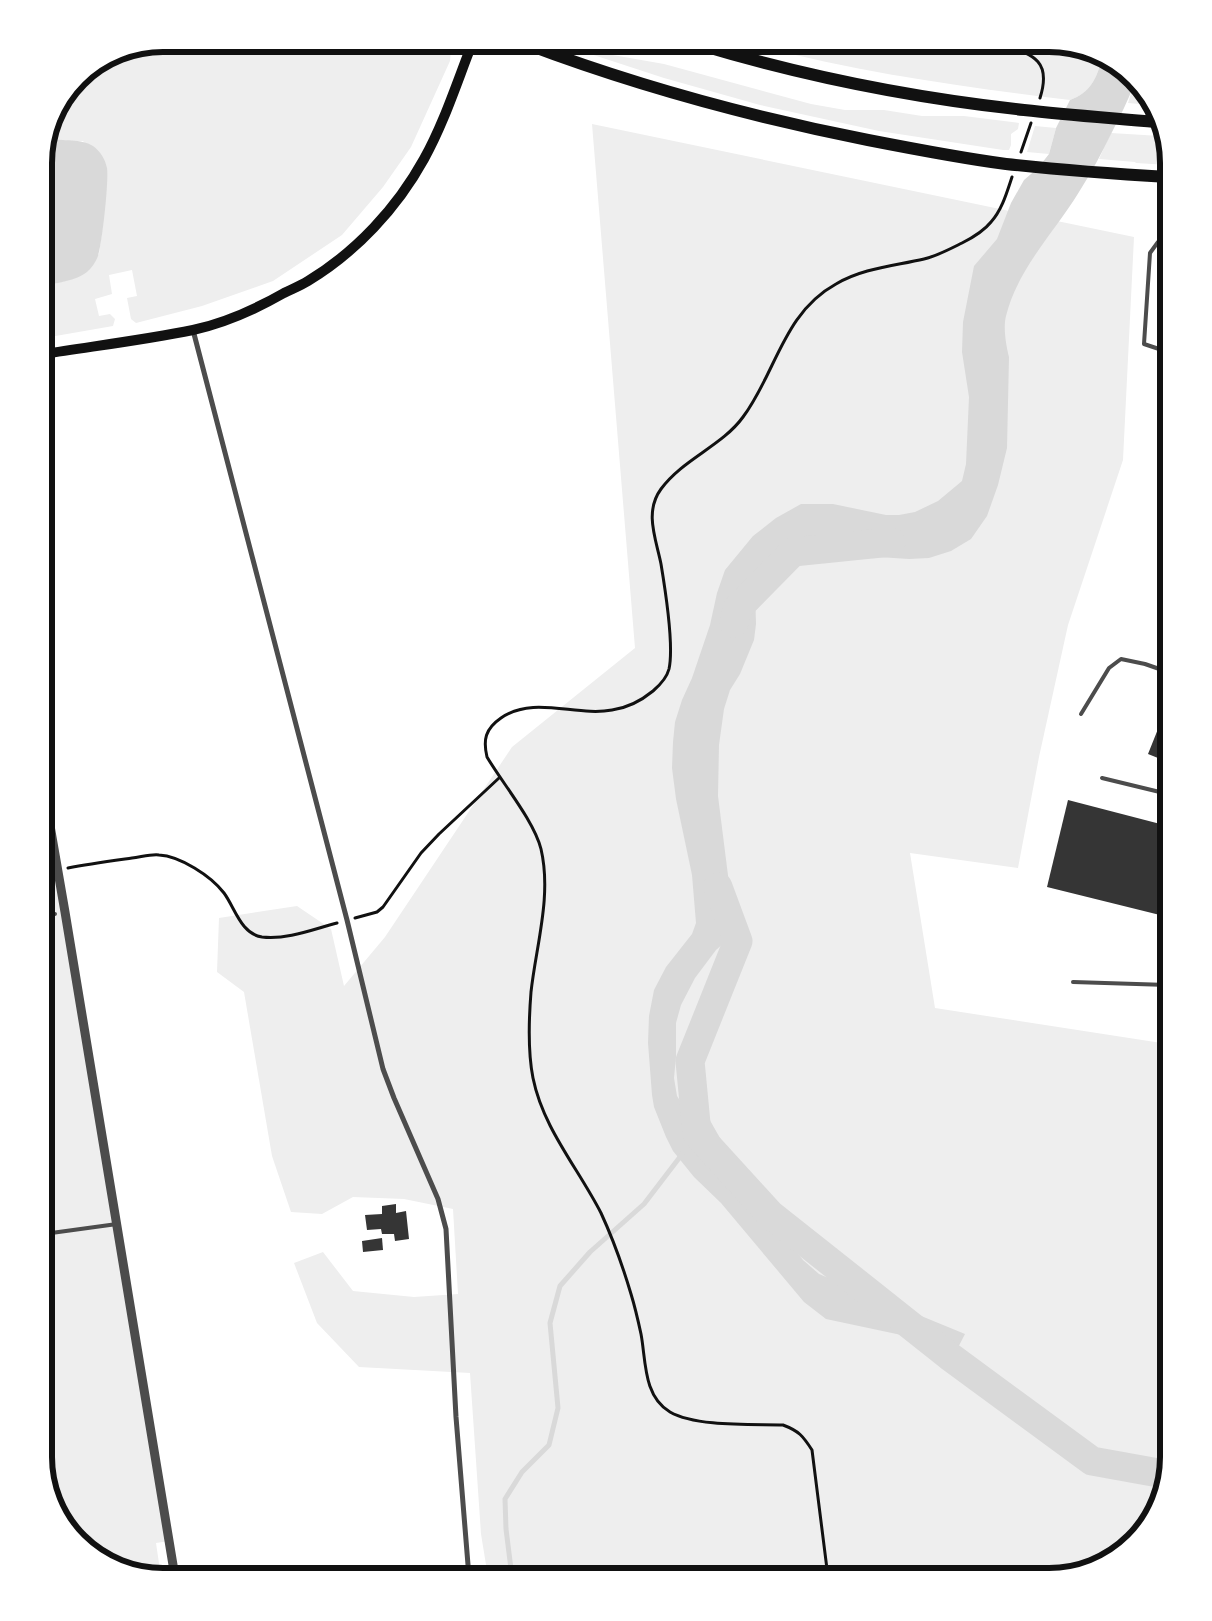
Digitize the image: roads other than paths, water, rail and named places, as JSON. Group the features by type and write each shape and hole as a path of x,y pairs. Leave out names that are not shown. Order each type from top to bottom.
{"main road":[{"path":"53,353 194,330 249,311 307,282 342,256 376,225 396,203 424,158 439,127 469,52"},
{"path":"550,52 637,83 821,131 900,147 1005,164 1160,176"},
{"path":"725,53 872,87 925,96 1023,110 1151,121"}],"street":[{"path":"194,330 384,1069 394,1098 438,1199 446,1229 456,1417 467,1568"},
{"path":"52,838 174,1568"}],"lane":[{"path":"1160,242 1150,253 1144,344 1160,349"},
{"path":"1081,714 1109,668 1121,659 1160,669"},
{"path":"1102,778 1160,792"},
{"path":"1073,982 1160,985"},
{"path":"52,1233 117,1224"}],"waterway":[{"path":"734,623 737,609 793,552 891,542"},
{"path":"718,887 738,941 690,1061 697,1134 770,1214 949,1356 1092,1461 1159,1473"},
{"path":"511,1568 506,1529 505,1499 522,1472 549,1445 558,1408 550,1323 560,1286 590,1252 644,1204 683,1153"}]}
